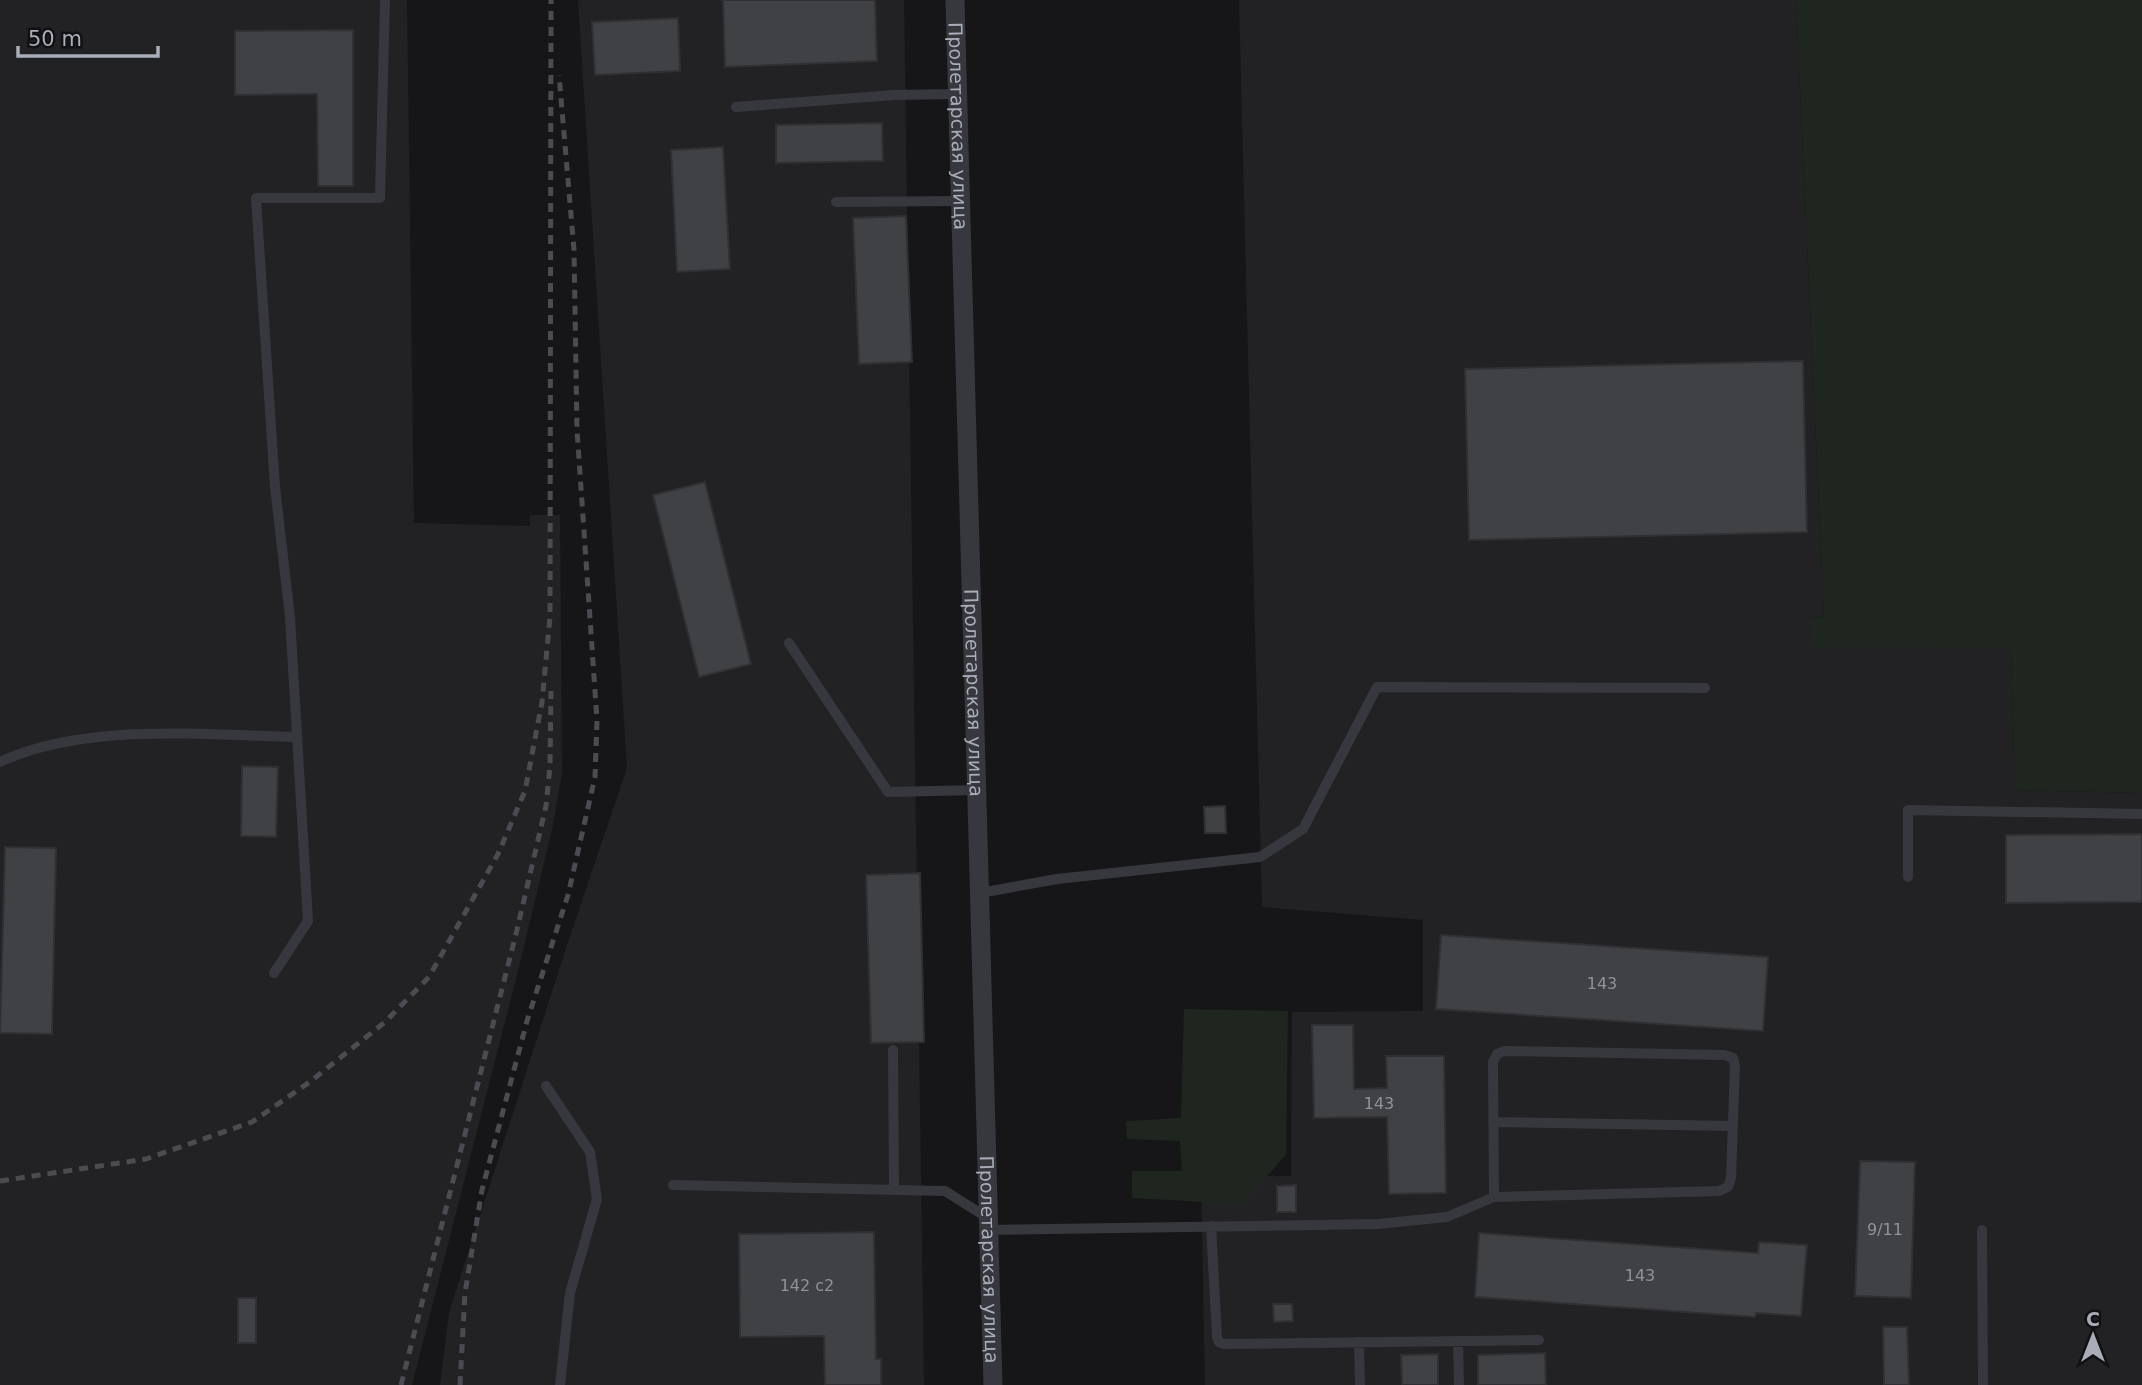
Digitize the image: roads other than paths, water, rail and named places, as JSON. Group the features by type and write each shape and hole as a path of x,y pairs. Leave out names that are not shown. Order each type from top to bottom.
{"street":[{"name":"Пролетарская улица","path":"955,0 993,1385"}],"lane":[{"path":"274,972 308,921 290,617 275,487 256,198 380,198 385,0"},
{"path":"736,107 894,95 958,94"},
{"path":"836,202 961,201"},
{"path":"789,643 888,792 977,790"},
{"path":"980,893 1057,879 1261,857 1303,829 1377,687 1705,688"},
{"path":"0,762 45,747 116,734 297,737"},
{"path":"1908,877 1908,810 2142,814"},
{"path":"893,1050 894,1190"},
{"path":"673,1185 945,1191 989,1224 1211,1226 1378,1224 1447,1217 1494,1197 1719,1191 1728,1187 1731,1178 1735,1066 1733,1058 1724,1055 1573,1052 1505,1051 1497,1054 1493,1062 1494,1197"},
{"path":"546,1086 590,1152 597,1199 570,1293 560,1385"},
{"path":"1493,1122 1733,1126"},
{"path":"1211,1226 1217,1337 1219,1342 1224,1344 1539,1340"},
{"path":"1982,1230 1983,1385"},
{"path":"1458,1341 1459,1385"},
{"path":"1359,1342 1360,1385"}],"railway":[{"path":"0,1181 146,1159 252,1122 311,1081 385,1022 429,977 498,854 525,791 542,702 550,617 551,0"},
{"path":"460,1385 465,1293 482,1190 527,1021 568,895 595,777 597,720 577,430 574,250 559,75"},
{"path":"401,1385 546,806 550,766 551,691"}]}
